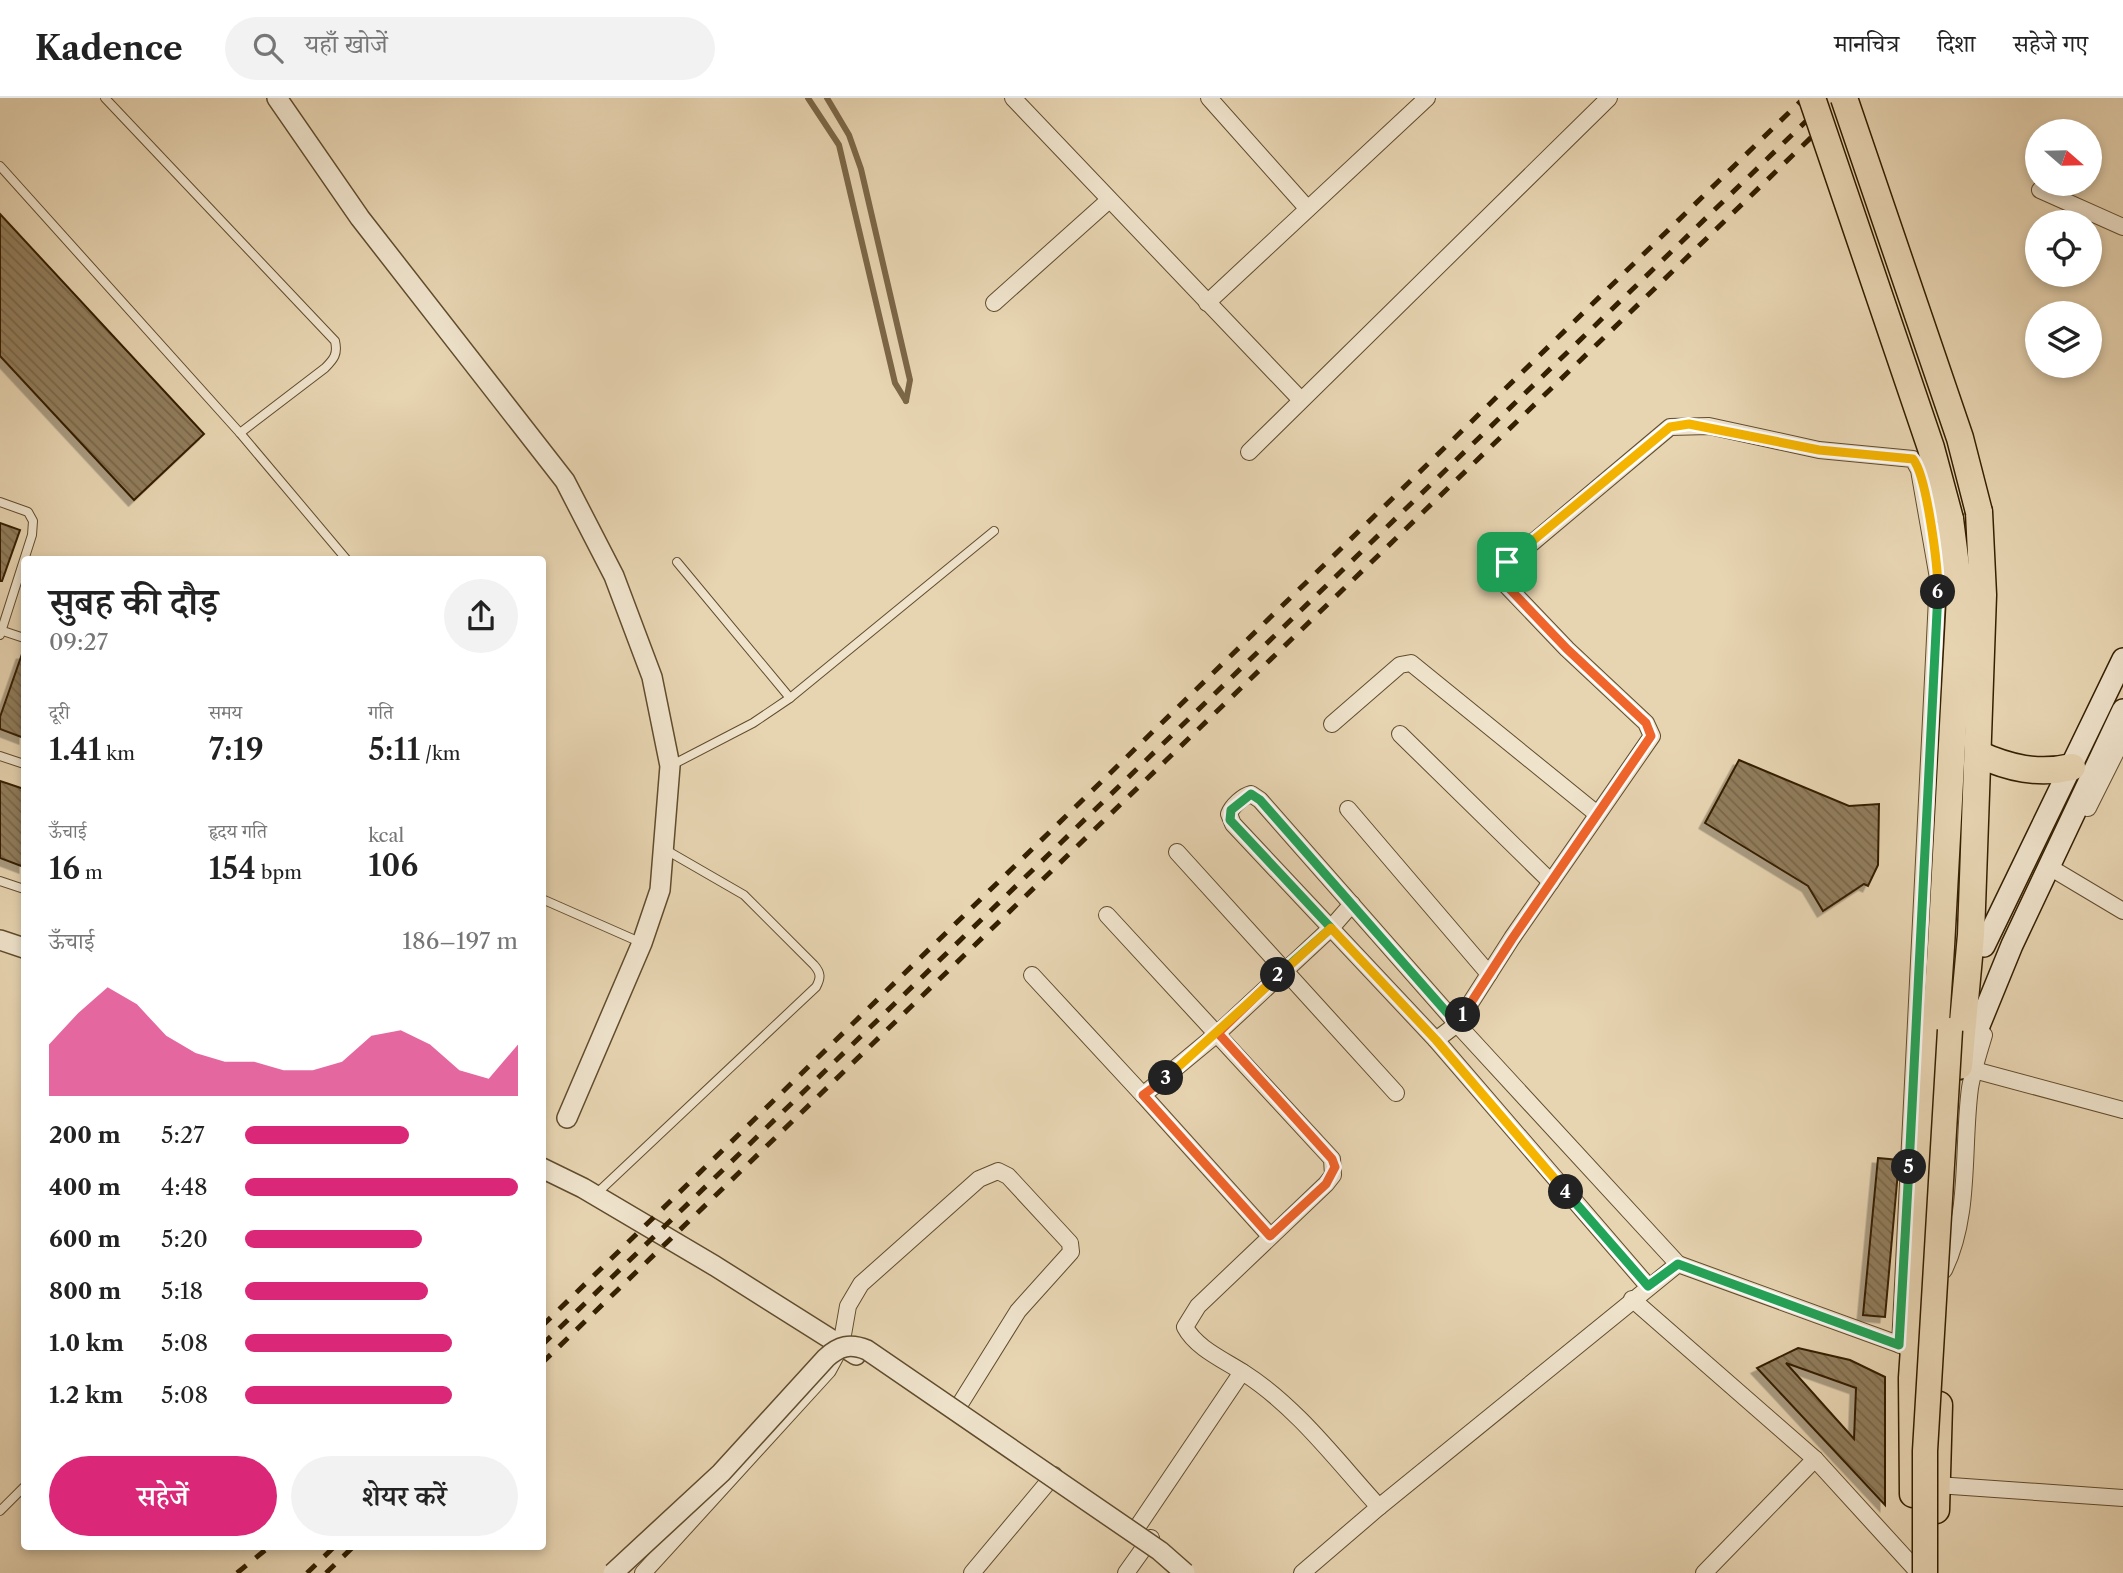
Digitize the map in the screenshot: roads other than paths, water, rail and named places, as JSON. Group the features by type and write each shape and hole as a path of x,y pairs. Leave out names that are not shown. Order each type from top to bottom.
{"highway":[{"path":"1812,98 1931,448 1950,519 1960,597 1917,1351 1921,1572"},
{"path":"1844,98 1960,438 1979,512 1983,595 1978,754 1977,946 1944,1270 1917,1351 1937,1485 1921,1572"},
{"path":"1978,754 1996,762 2036,772 2072,767"}],"main road":[{"path":"1977,946 2072,767 2123,659"},
{"path":"1965,1076 2012,945 2123,710"},
{"path":"1941,947 2012,945"},
{"path":"1921,1572 1925,1451 1950,1030"}],"street":[{"path":"277,98 360,218 565,481 614,576 647,664 670,766 660,890 642,943 567,1118"},
{"path":"1013,98 1108,201 1301,400"},
{"path":"1209,98 1307,208"},
{"path":"1207,303 1427,98"},
{"path":"1249,452 1603,100"},
{"path":"2053,196 2123,227"},
{"path":"994,303 1108,201"},
{"path":"1436,1040 1457,1024 1551,881 1649,743 1650,729 1567,649 1503,582 1499,576 1507,562 1670,427 1689,424 1709,426 1819,450 1913,459 1919,470 1938,578 1917,1351 1678,1264 1457,1024 1255,796 1246,796 1229,814 1233,824 1436,1040 1648,1286"},
{"path":"1332,724 1399,665 1411,663 1597,814"},
{"path":"1400,734 1551,881"},
{"path":"2123,738 2056,872 1965,1076 2123,1110"},
{"path":"1348,809 1489,974"},
{"path":"1177,852 1395,1093"},
{"path":"2056,872 2123,911"},
{"path":"1143,1095 1218,1033 1331,928 1352,904"},
{"path":"1107,915 1332,1159 1335,1167 1326,1184 1198,1306 1185,1327 1190,1336 1202,1346 1242,1372 1291,1410 1378,1507"},
{"path":"0,940 21,947"},
{"path":"1032,975 1270,1236"},
{"path":"546,1170 595,1195 841,1346 955,1412 1143,1533 1188,1573"},
{"path":"646,1572 828,1370 841,1346 848,1306 861,1283 979,1179 998,1171 1008,1176 1070,1243 1071,1252 1018,1311 955,1412"},
{"path":"1302,1573 1378,1507 1678,1264"},
{"path":"1632,1300 1815,1459 1921,1572"},
{"path":"613,1573 721,1472 826,1358 838,1348 850,1345 867,1350 1160,1550 1188,1573"},
{"path":"1126,1573 1143,1533 1242,1372"},
{"path":"1704,1573 1815,1459"},
{"path":"972,1573 1054,1475"},
{"path":"1937,1485 2123,1498"}],"lane":[{"path":"105,98 335,341 335,359 240,433"},
{"path":"0,166 240,433 344,556"},
{"path":"0,502 28,512 33,521 32,535 25,556"},
{"path":"670,766 754,723 790,698 994,531"},
{"path":"677,562 790,698"},
{"path":"21,568 0,632 21,637"},
{"path":"0,756 21,763"},
{"path":"595,1195 816,987 821,979 820,971 744,895 664,849"},
{"path":"0,881 21,888"},
{"path":"546,901 642,943"},
{"path":"0,1511 21,1491"}],"waterway":[{"path":"808,98 839,145 895,383 906,401"},
{"path":"827,98 849,135 861,169 910,380 906,401"}],"railway":[{"path":"546,1322 1804,98"},
{"path":"546,1341 1830,98"},
{"path":"546,1359 1852,98"},
{"path":"237,1573 265,1550"},
{"path":"307,1573 331,1550"},
{"path":"326,1573 350,1550"}]}
